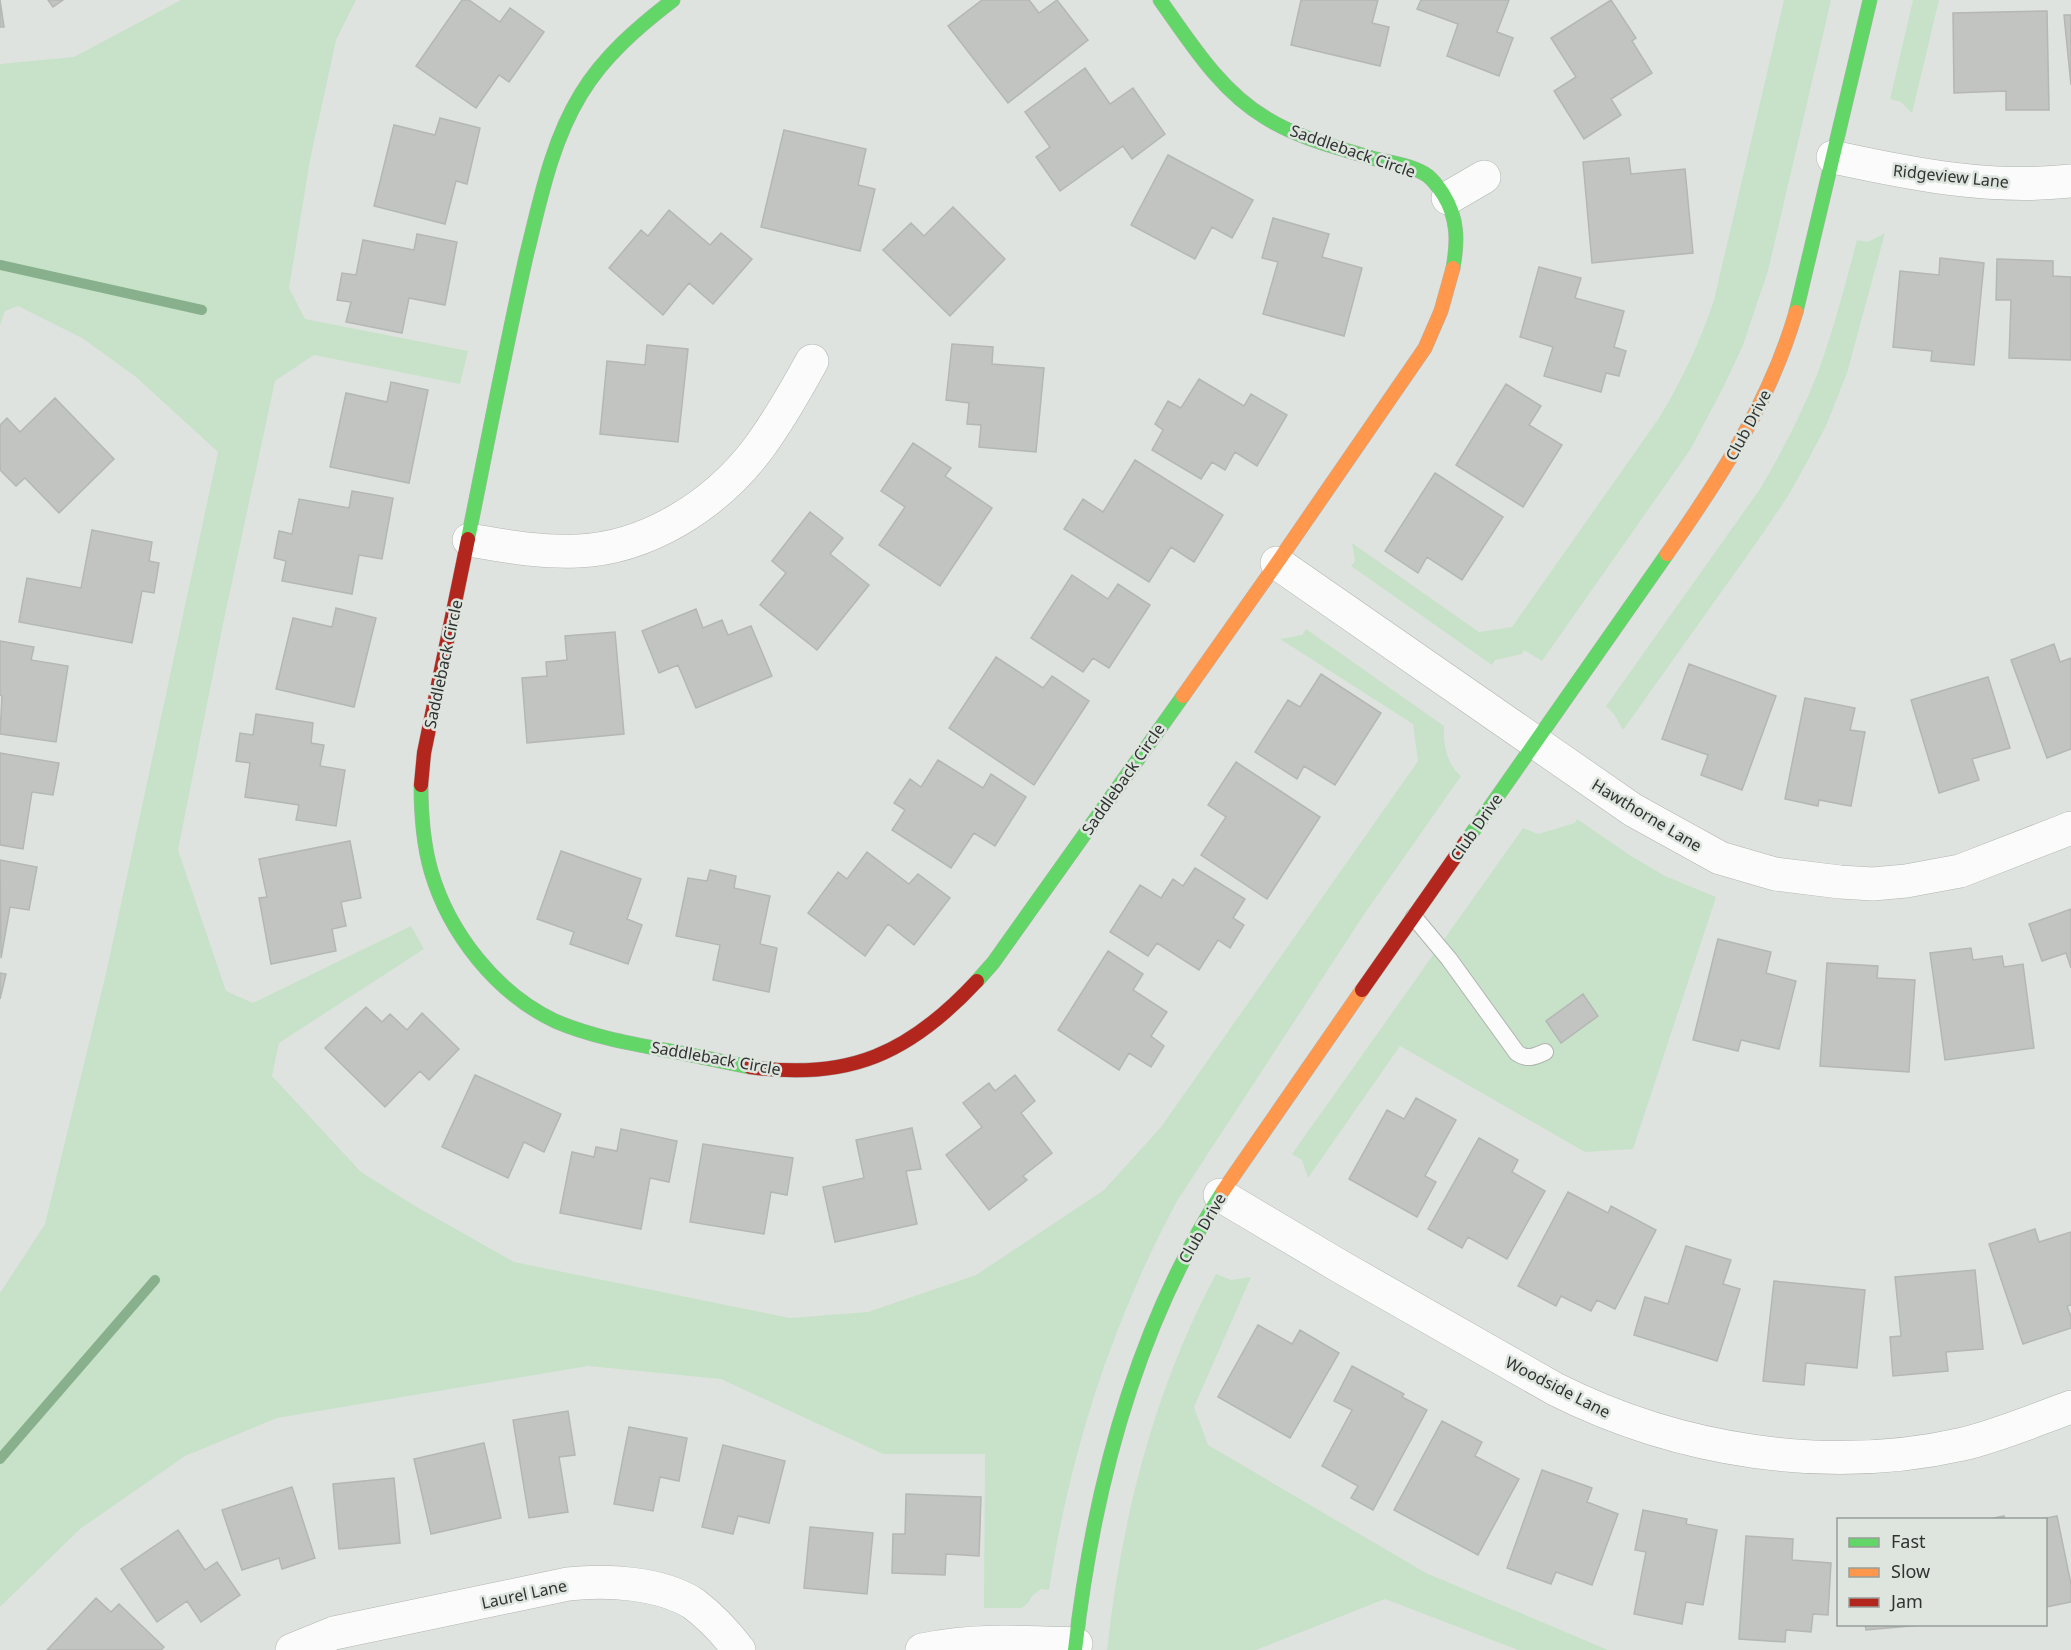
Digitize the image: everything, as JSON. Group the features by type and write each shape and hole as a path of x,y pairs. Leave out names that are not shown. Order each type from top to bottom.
{"street":[{"name":"Saddleback Circle","path":"673,0 636,28 615,48 583,91 562,130 549,169 515,305 427,741 421,778 422,823 431,870 444,907 459,936 472,954 514,995 532,1008 554,1020 601,1036 762,1069 811,1072 873,1059 918,1034 960,1000 993,963 1277,563 1425,348 1442,309 1454,268 1458,233 1448,198 1428,177 1400,165 1285,129 1263,117 1222,81 1160,0"},
{"name":"Club Drive","path":"1076,1647 1089,1544 1108,1465 1131,1383 1177,1271 1221,1195 1262,1133 1691,520 1725,469 1760,405 1785,345 1795,312 1870,0"},
{"name":"Ridgeview Lane","path":"1833,157 1932,177 1982,183 2071,181"},
{"path":"1448,198 1484,177"},
{"path":"469,540 539,551 580,551 616,546 652,534 694,509 715,493 755,453 787,406 812,361"},
{"name":"Hawthorne Lane","path":"1277,563 1616,798 1657,824 1720,858 1775,874 1840,882 1862,883 1930,878 1991,860 2071,828"},
{"name":"Woodside Lane","path":"1221,1195 1341,1267 1555,1389 1590,1407 1627,1421 1696,1441 1795,1455 1898,1454 1990,1437 2071,1407"},
{"name":"Laurel Lane","path":"292,1650 334,1633 587,1582 636,1585 680,1597 712,1619 739,1650"},
{"path":"922,1650 969,1643 1076,1647"}],"lane":[{"path":"1414,917 1449,959 1517,1053 1523,1057 1532,1058 1545,1052"}],"green space":[{"path":"181,0 356,0 336,40 310,160 289,288 305,319 468,351 460,384 314,355 275,381 178,850 226,991 253,1003 411,926 424,949 279,1043 272,1076 361,1172 415,1206 514,1262 790,1318 868,1312 976,1275 1104,1190 1161,1127 1418,761 1413,724 1280,639 1302,635 1306,629 1444,726 1447,754 1452,766 1461,776 1365,913 1177,1201 1132,1294 1096,1390 1068,1489 1049,1590 1041,1589 1022,1608 984,1608 985,1454 883,1454 721,1379 588,1366 277,1418 185,1456 80,1529 0,1607 0,1293 45,1224 107,969 218,452 136,377 82,338 18,306 5,311 0,325 0,64 74,57"},
{"path":"1784,0 1831,0 1768,271 1743,345 1690,450 1542,661 1524,650 1522,654 1495,660 1492,665 1351,566 1355,561 1352,543 1479,632 1512,627 1659,418 1697,346 1714,300"},
{"path":"1913,0 1939,0 1912,113 1901,102 1890,99"},
{"path":"1885,233 1847,373 1826,426 1788,496 1623,730 1614,714 1606,706 1760,489 1811,390 1838,312 1857,240 1868,242"},
{"path":"1577,819 1665,876 1716,897 1633,1149 1585,1152 1400,1046 1308,1178 1302,1160 1292,1154 1523,828 1538,834 1575,823"},
{"path":"1216,1274 1231,1280 1251,1277 1194,1407 1208,1445 1426,1573 1608,1650 1518,1650 1385,1599 1256,1650 1107,1650 1121,1553 1144,1457 1175,1363"}],"building":[{"path":"0,0 4,27 0,27"},
{"path":"48,0 63,0 53,7"},
{"path":"462,0 469,0 500,22 510,8 544,32 509,82 499,75 476,108 416,66"},
{"path":"982,0 1029,0 1039,13 1057,0 1088,40 1008,103 948,26"},
{"path":"1301,0 1378,0 1372,23 1389,27 1380,66 1291,45"},
{"path":"1421,0 1509,0 1497,32 1513,38 1499,76 1447,56 1458,24 1417,9"},
{"path":"1611,0 1636,38 1632,41 1652,73 1611,99 1621,115 1584,139 1554,91 1576,77 1551,38"},
{"path":"2047,11 2049,110 2006,110 2006,91 1954,93 1953,13"},
{"path":"2064,15 2071,15 2071,85"},
{"path":"1085,68 1110,104 1133,88 1165,134 1132,159 1123,146 1060,191 1036,157 1050,147 1025,112"},
{"path":"440,118 480,128 467,184 456,181 445,224 374,206 394,125 435,135"},
{"path":"784,130 866,149 858,185 875,189 860,251 761,227"},
{"path":"1168,155 1253,200 1232,238 1212,227 1195,259 1131,225"},
{"path":"1629,158 1631,174 1685,169 1693,253 1592,263 1583,162"},
{"path":"953,207 1005,259 950,316 883,250 911,223 924,236"},
{"path":"669,210 710,245 721,233 752,259 713,304 689,283 663,315 609,268 641,230 648,236"},
{"path":"1273,218 1329,234 1322,257 1362,268 1344,336 1263,314 1278,262 1262,258"},
{"path":"417,234 457,242 445,305 409,298 402,333 346,322 351,302 337,300 342,273 356,275 363,240 414,250"},
{"path":"1940,258 1984,263 1974,365 1931,361 1932,351 1893,347 1900,271 1939,275"},
{"path":"1997,259 2053,261 2053,276 2071,277 2071,360 2009,358 2011,300 1996,300"},
{"path":"1539,267 1581,278 1575,298 1624,311 1614,347 1626,351 1619,376 1606,373 1601,392 1544,376 1553,347 1520,337"},
{"path":"952,344 993,347 992,364 1044,368 1036,452 979,447 981,425 967,424 969,403 946,400"},
{"path":"647,345 688,349 678,442 600,434 607,361 645,365"},
{"path":"1199,379 1244,406 1251,394 1287,415 1257,466 1235,452 1225,470 1212,462 1201,479 1152,450 1163,430 1155,424 1168,401 1181,408"},
{"path":"391,382 428,390 409,483 330,467 346,393 387,402"},
{"path":"1506,384 1541,406 1529,425 1562,445 1523,507 1456,465"},
{"path":"55,398 114,459 59,513 25,478 16,486 0,470 0,425 7,418 20,432"},
{"path":"913,443 951,468 945,476 992,508 940,586 879,545 905,507 881,491"},
{"path":"1135,460 1223,515 1194,562 1171,547 1149,582 1064,529 1083,499 1103,512"},
{"path":"1435,473 1503,517 1462,580 1427,557 1418,573 1385,551"},
{"path":"352,491 393,498 382,559 359,555 352,594 282,581 286,561 274,558 279,531 292,534 299,499 349,508"},
{"path":"810,512 843,538 830,554 869,585 817,650 760,605 786,573 772,561"},
{"path":"92,530 152,542 149,561 159,563 154,593 142,591 132,643 19,622 27,578 81,588"},
{"path":"1072,575 1108,599 1118,584 1150,605 1109,668 1093,658 1083,672 1031,638"},
{"path":"336,608 376,618 354,707 276,689 293,618 332,627"},
{"path":"696,609 703,628 722,620 728,635 751,626 772,676 696,708 678,665 659,673 642,631"},
{"path":"615,632 624,734 527,743 522,678 547,676 546,662 567,660 565,636"},
{"path":"0,641 34,647 31,660 68,666 56,742 0,734 2,696 0,695"},
{"path":"2054,644 2060,662 2071,658 2071,749 2047,758 2011,660"},
{"path":"996,657 1043,688 1052,676 1089,701 1034,785 949,728"},
{"path":"1689,664 1776,696 1742,790 1701,775 1708,755 1662,739"},
{"path":"1321,674 1381,713 1335,785 1304,766 1297,779 1255,752 1288,700 1300,707"},
{"path":"1988,677 2010,748 1972,759 1979,780 1939,793 1911,700"},
{"path":"1805,698 1855,708 1850,730 1865,732 1851,806 1819,800 1818,806 1785,799"},
{"path":"256,714 313,723 311,743 324,745 320,766 345,770 336,826 296,820 299,805 245,797 250,763 236,761 240,733 253,735"},
{"path":"0,753 59,763 53,795 32,792 23,849 0,845"},
{"path":"938,760 983,788 991,774 1026,797 995,846 974,833 951,868 892,830 905,810 894,803 910,779 921,787"},
{"path":"1236,762 1320,817 1267,899 1201,855 1226,817 1208,805"},
{"path":"350,841 361,898 341,902 346,926 332,929 336,951 271,964 259,898 267,897 259,859"},
{"path":"561,851 641,879 627,919 642,925 628,964 570,944 574,932 537,919"},
{"path":"867,852 909,884 918,874 950,898 914,945 888,924 865,956 808,913 838,872 847,879"},
{"path":"0,860 37,867 29,910 10,907 1,958"},
{"path":"1195,868 1245,899 1233,918 1244,925 1230,948 1218,940 1199,970 1157,943 1148,956 1110,932 1140,885 1161,898 1173,879 1183,886"},
{"path":"710,870 736,876 734,888 770,896 760,944 777,948 769,992 713,980 720,945 676,936 688,878 707,881"},
{"path":"2071,909 2071,968 2066,953 2042,961 2029,924"},
{"path":"1718,939 1771,952 1766,973 1796,981 1779,1049 1741,1040 1738,1051 1693,1040"},
{"path":"1971,948 1973,960 2002,956 2004,967 2023,964 2034,1048 1945,1060 1930,953"},
{"path":"1108,951 1143,974 1133,990 1167,1012 1151,1036 1164,1046 1151,1067 1129,1053 1119,1070 1058,1030"},
{"path":"1827,963 1878,966 1877,978 1915,980 1909,1072 1820,1066"},
{"path":"0,973 6,974 0,999"},
{"path":"1583,994 1598,1016 1561,1043 1546,1021"},
{"path":"366,1007 382,1022 390,1014 407,1030 422,1013 459,1049 429,1080 420,1071 385,1107 325,1048"},
{"path":"475,1075 561,1114 544,1152 524,1142 508,1178 442,1147"},
{"path":"1015,1075 1035,1101 1021,1113 1052,1153 1023,1176 1027,1180 989,1210 946,1155 982,1127 963,1103 989,1083 995,1091"},
{"path":"1416,1098 1456,1120 1425,1176 1436,1182 1417,1217 1349,1179 1387,1110 1404,1119"},
{"path":"912,1128 921,1169 906,1171 917,1224 835,1242 823,1187 864,1178 856,1140"},
{"path":"621,1129 677,1141 669,1182 650,1178 641,1229 560,1213 572,1152 594,1157 596,1147 617,1151"},
{"path":"1479,1138 1518,1160 1512,1172 1545,1191 1507,1259 1468,1237 1462,1248 1428,1229"},
{"path":"703,1144 793,1158 787,1195 771,1192 764,1234 690,1222"},
{"path":"1568,1192 1608,1213 1611,1206 1656,1230 1615,1309 1597,1300 1591,1311 1561,1296 1556,1306 1518,1286"},
{"path":"2035,1229 2039,1242 2071,1232 2071,1305 2067,1306 2071,1317 2071,1328 2023,1344 1989,1244"},
{"path":"1686,1246 1731,1260 1723,1284 1740,1289 1717,1361 1634,1335 1645,1297 1668,1304"},
{"path":"1975,1270 1983,1349 1946,1352 1948,1371 1893,1376 1890,1337 1901,1336 1895,1277"},
{"path":"1774,1281 1865,1290 1857,1368 1806,1363 1804,1385 1763,1381"},
{"path":"1258,1325 1292,1344 1300,1330 1339,1353 1290,1438 1218,1397"},
{"path":"1352,1366 1404,1394 1402,1397 1427,1410 1373,1510 1351,1498 1358,1486 1322,1466 1352,1410 1334,1401"},
{"path":"568,1411 575,1455 559,1457 568,1512 529,1518 513,1420"},
{"path":"1442,1421 1482,1442 1475,1456 1519,1479 1478,1555 1394,1510"},
{"path":"629,1427 687,1438 679,1481 660,1477 653,1511 614,1504"},
{"path":"484,1443 501,1518 431,1534 414,1459"},
{"path":"723,1445 785,1461 769,1523 738,1516 733,1534 702,1527"},
{"path":"1542,1470 1592,1488 1587,1502 1618,1514 1592,1585 1556,1572 1551,1584 1507,1568"},
{"path":"394,1478 400,1543 339,1549 333,1484"},
{"path":"292,1487 315,1558 282,1569 279,1558 242,1570 222,1510"},
{"path":"906,1494 981,1497 979,1556 946,1554 945,1575 892,1573 893,1534 905,1534"},
{"path":"1643,1510 1687,1519 1686,1524 1717,1530 1703,1605 1686,1602 1682,1624 1634,1614 1646,1552 1635,1550"},
{"path":"2057,1516 2071,1584 2071,1602 2047,1607 2047,1518"},
{"path":"810,1527 873,1533 867,1594 804,1588"},
{"path":"178,1530 205,1570 217,1562 240,1595 201,1622 187,1601 157,1622 121,1569"},
{"path":"1746,1536 1793,1539 1792,1560 1831,1563 1828,1615 1813,1614 1811,1632 1786,1630 1785,1642 1739,1639"},
{"path":"96,1598 111,1612 119,1604 164,1647 161,1650 47,1650"},
{"path":"1865,1626 1911,1626 1866,1630"}],"waterway":[{"path":"0,265 202,310"},
{"path":"0,1459 155,1280"}],"traffic: fast":[{"path":"468,539 526,257 554,152 581,94 600,67 635,32 673,0"},
{"path":"1160,0 1207,65 1249,107 1278,125 1304,137 1408,167 1430,178 1443,194 1452,212 1456,230 1453,268"},
{"path":"1796,312 1870,0"},
{"path":"1467,840 1667,554"},
{"path":"977,981 993,963 1183,696"},
{"path":"421,785 426,850 439,894 450,917 478,959 513,994 533,1009 555,1021 582,1031 623,1042 750,1067"},
{"path":"1075,1650 1093,1530 1123,1412 1142,1354 1165,1298 1192,1243 1223,1191"}],"traffic: slow":[{"path":"1183,696 1425,348 1441,311 1453,268"},
{"path":"1667,554 1706,497 1758,408 1785,345 1796,312"},
{"path":"1223,1191 1362,990"}],"traffic: jam":[{"path":"421,785 424,753 468,539"},
{"path":"1362,990 1467,840"},
{"path":"750,1067 818,1070 848,1065 876,1056 902,1044 927,1027 977,981"}]}
